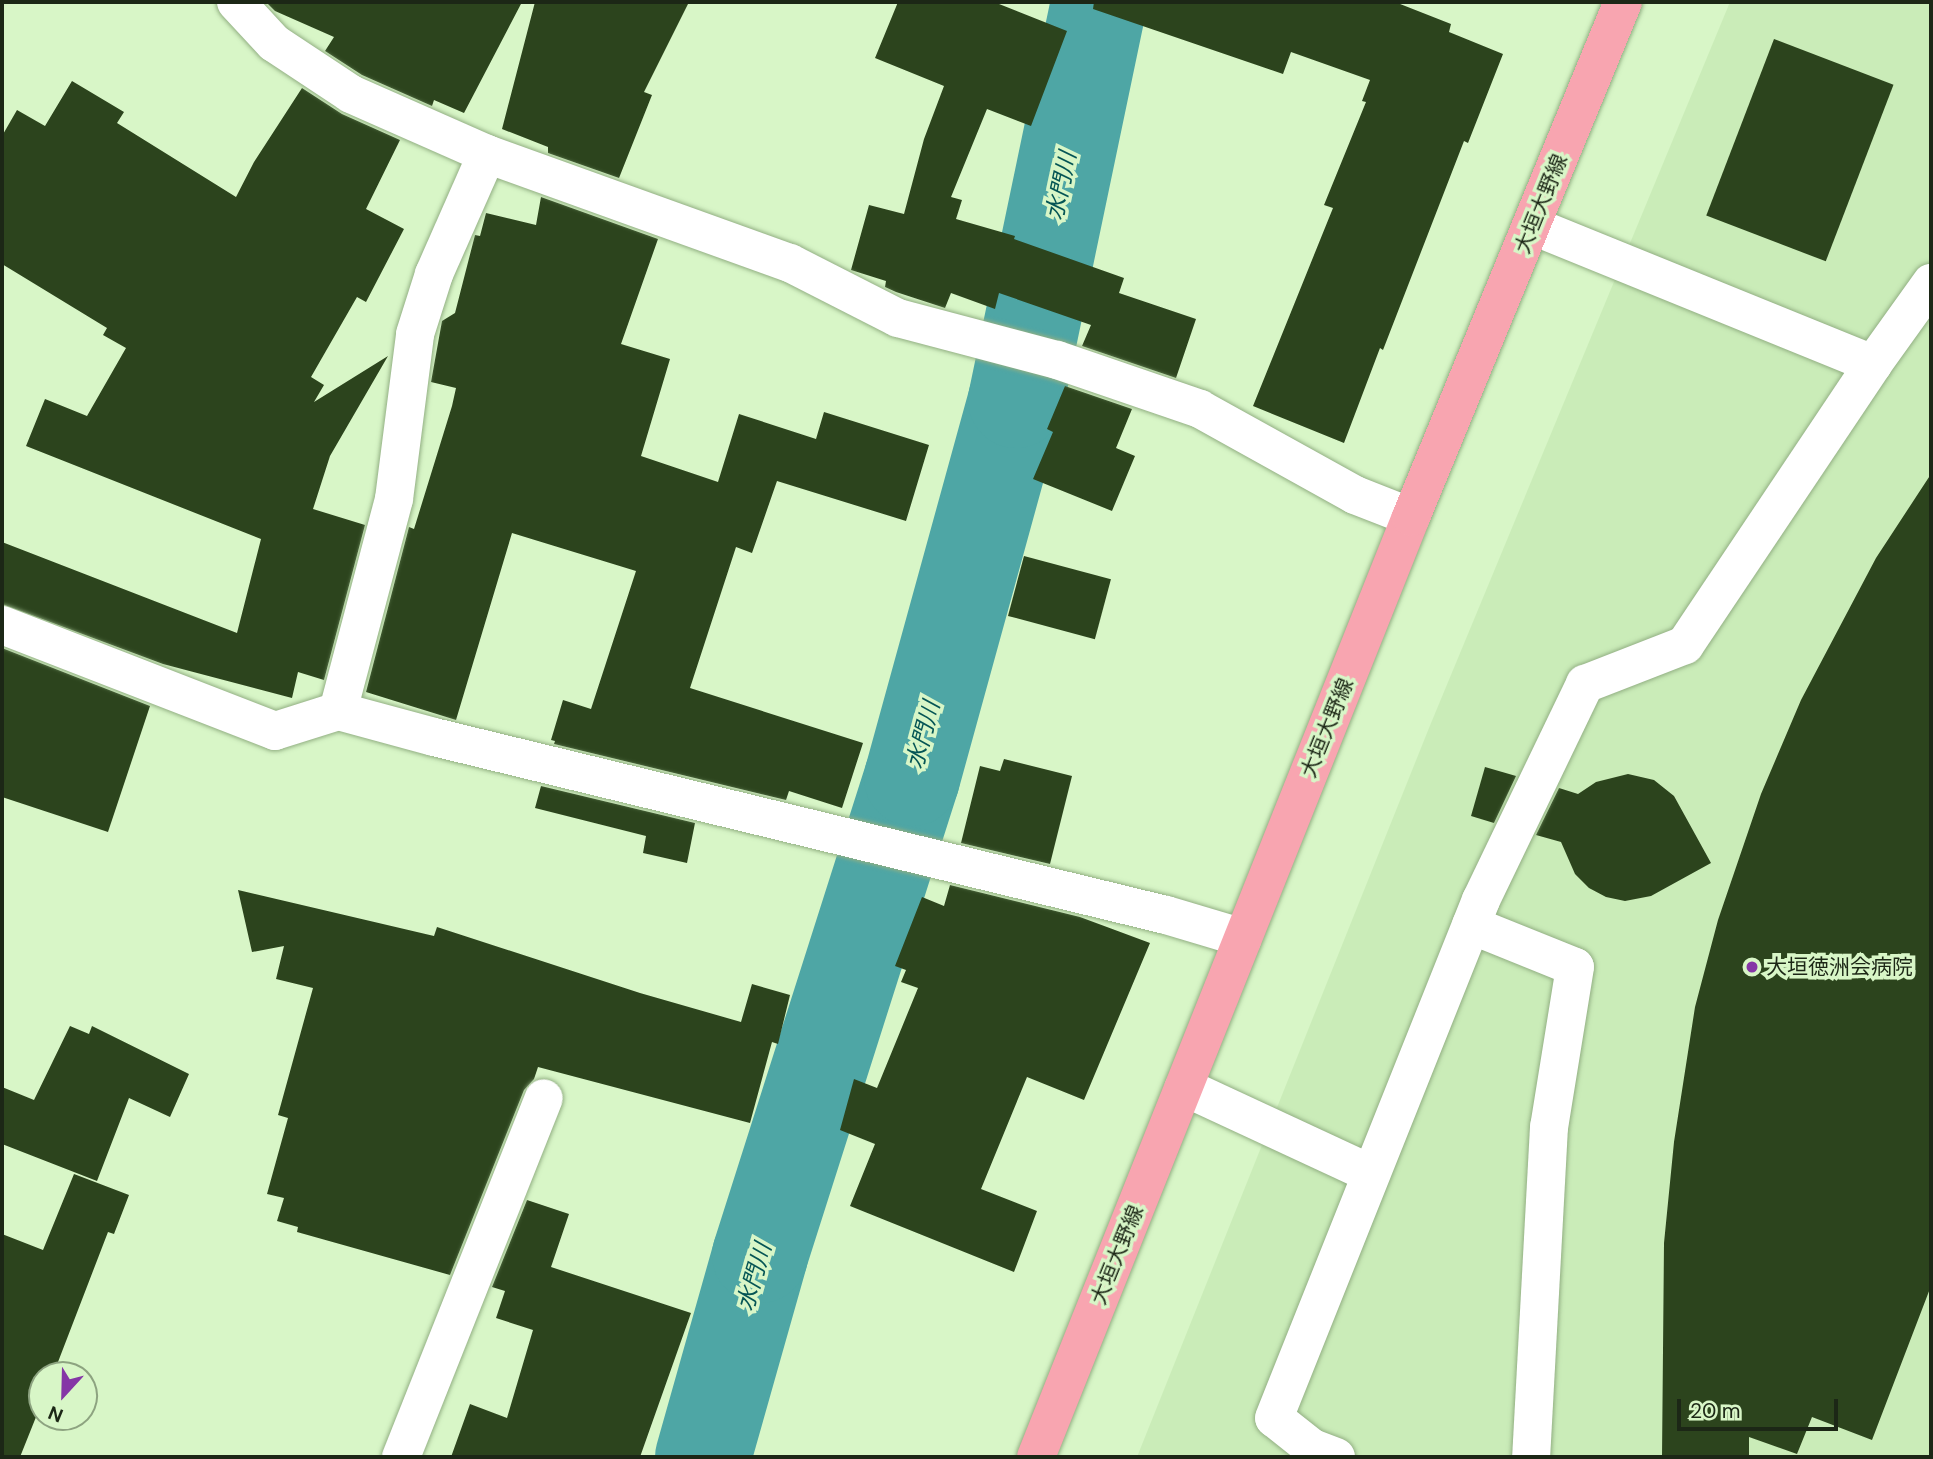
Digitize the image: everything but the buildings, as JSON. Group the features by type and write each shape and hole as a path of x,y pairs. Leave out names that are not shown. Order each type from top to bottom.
{"main road":[{"name":"大垣大野線","path":"1036,1457 1411,517 1623,2"}],"street":[{"path":"236,2 274,43 351,94 487,154 790,262 898,318 1057,360 1200,409 1355,495 1411,517"},
{"path":"338,711 394,499 415,334 434,274 487,154"},
{"path":"1533,226 1873,364"},
{"path":"1336,1457 1312,1448 1274,1418 1471,925 1585,684 1685,645 1873,364 1931,283"},
{"path":"2,625 275,731 338,711 1166,915 1243,938"},
{"path":"1471,925 1575,967 1549,1126 1531,1457"},
{"path":"1184,1087 1371,1174"},
{"path":"401,1457 544,1098"}],"shaded area":[{"path":"1730,2 1931,2 1931,1457 1137,1457 1429,728"}],"waterway":[{"name":"水門川","path":"703,1457 760,1255 912,778 1016,400 1099,2"}],"place":[{"name":"大垣徳洲会病院","path":"1752,967"}]}
